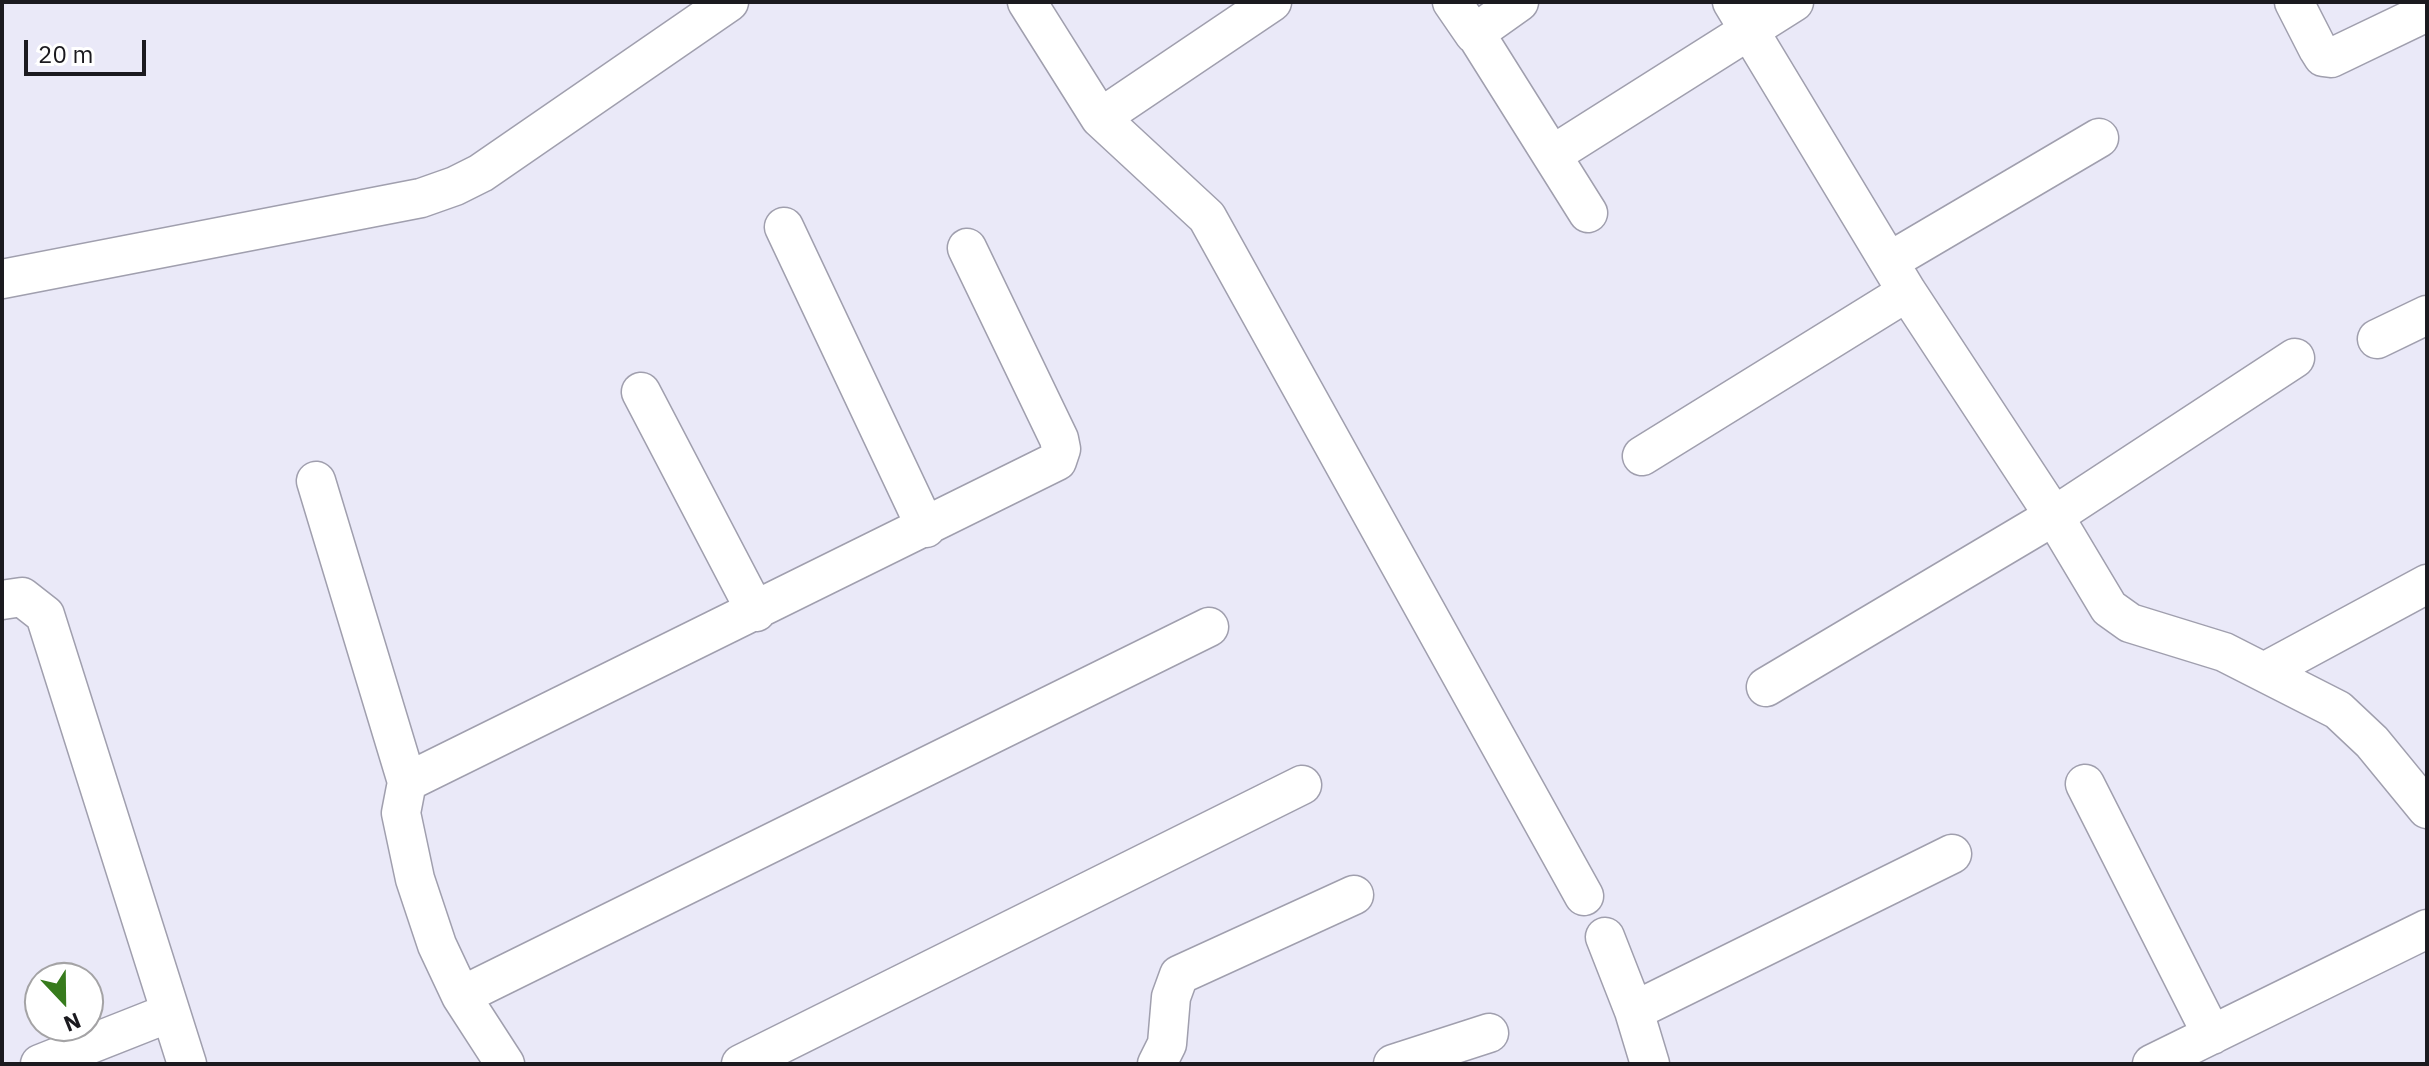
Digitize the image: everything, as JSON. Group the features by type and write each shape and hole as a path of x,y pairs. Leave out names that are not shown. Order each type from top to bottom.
{"street":[{"path":"2,279 421,198 455,186 481,173 729,2"},
{"path":"1027,2 1100,118 1207,217 1584,896"},
{"path":"1100,118 1272,2"},
{"path":"1452,2 1475,33 1588,213"},
{"path":"1475,33 1519,2"},
{"path":"1552,155 1740,16 1794,2"},
{"path":"2294,2 2323,57 2331,58 2427,12"},
{"path":"1740,16 1899,276 2054,516 2109,608 2130,623 2194,640 2338,710 2372,742 2427,809"},
{"path":"1642,456 2099,138"},
{"path":"784,227 926,528"},
{"path":"407,782 1057,461 1061,449 967,248"},
{"path":"2377,339 2427,315"},
{"path":"1766,687 2054,516 2295,358"},
{"path":"641,392 756,612"},
{"path":"316,481 407,782 401,813 415,879 437,945 461,996 505,1064"},
{"path":"2264,672 2427,584"},
{"path":"2,600 22,597 45,615 187,1064"},
{"path":"461,996 1209,627"},
{"path":"2085,784 2212,1035"},
{"path":"741,1064 1302,785"},
{"path":"1634,1011 1952,854"},
{"path":"1157,1064 1167,1044 1171,997 1179,975 1354,895"},
{"path":"2152,1064 2427,929"},
{"path":"1605,937 1634,1011 1650,1064"},
{"path":"40,1064 169,1013"},
{"path":"1393,1064 1489,1033"}]}
